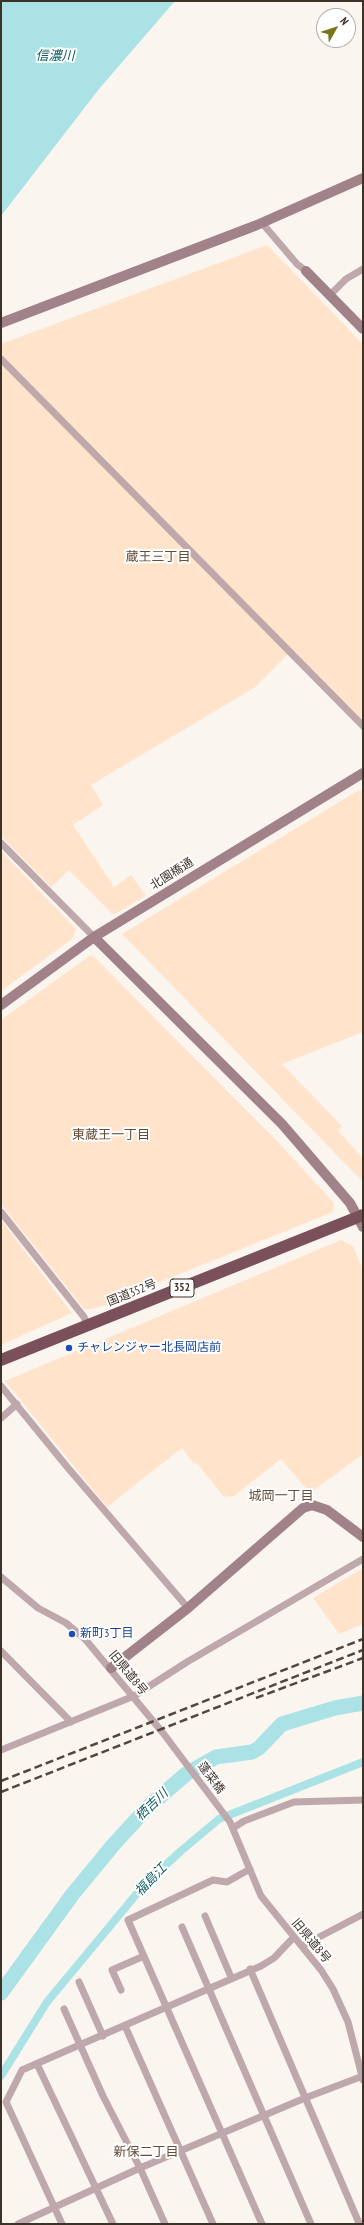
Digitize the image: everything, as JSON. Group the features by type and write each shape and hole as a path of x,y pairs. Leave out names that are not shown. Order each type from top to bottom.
{"highway":[{"name":"国道352号","path":"1,1360 362,1219"}],"street":[{"path":"1,323 262,223 363,178"},
{"path":"262,223 297,264 306,271 363,329"},
{"path":"330,295 346,279 363,269"},
{"path":"1,359 363,726"},
{"name":"北園橋通","path":"1,1005 94,937 363,773"},
{"path":"1,843 282,1124 362,1219"},
{"path":"1,1212 84,1317 88,1326"},
{"path":"1,1386 68,1468 188,1608"},
{"path":"1,1418 17,1404"},
{"path":"111,1668 188,1608 295,1514 306,1507 316,1506 327,1510 363,1537"},
{"path":"1,1750 134,1696 187,1662 363,1559"},
{"name":"旧県道8号","path":"2,1581 38,1608 74,1629 111,1668 174,1747"},
{"path":"1,1651 71,1722"},
{"name":"蓬菜橋","path":"174,1747 232,1825"},
{"path":"232,1825 294,1802 363,1800"},
{"name":"旧県道8号","path":"232,1825 261,1896 293,1938 302,1946 321,1970 340,2002 363,2077"},
{"path":"250,1869 227,1882 213,1880 128,1920 262,2224"},
{"path":"302,1946 363,1914"},
{"path":"205,1916 231,1977"},
{"path":"182,1927 311,2224"},
{"path":"62,2224 6,2102 22,2070 166,2009 231,1977 262,1966 274,1958 293,1938"},
{"path":"121,1990 112,1970 144,1956"},
{"path":"250,1969 360,2223"},
{"path":"79,1982 103,2036"},
{"path":"64,2009 82,2045 103,2096 140,2168 164,2224"},
{"path":"125,2026 213,2224"},
{"path":"37,2064 113,2224"},
{"path":"18,2224 140,2168 264,2115 363,2077"}],"shaded area":[{"path":"267,245 363,344 363,722 292,650 254,688 91,785 103,805 73,825 114,887 131,875 146,896 113,915 69,870 51,887 1,836 1,344"},
{"path":"359,790 363,791 363,1032 282,1064 342,1126 338,1131 363,1158 363,1182 122,934"},
{"path":"1,851 76,929 72,939 1,991"},
{"path":"89,956 94,957 277,1141 334,1203 333,1212 140,1290 133,1297 92,1309 84,1309 1,1204 1,1020"},
{"path":"1,1220 72,1313 1,1345"},
{"path":"341,1240 353,1246 363,1270 363,1454 310,1493 281,1459 234,1496 224,1497 196,1462 194,1464 182,1448 107,1507 5,1381"},
{"path":"363,1568 363,1624 339,1634 313,1598"}],"water":[{"name":"信濃川","path":"1,1 175,1 99,89 1,216"}],"waterway":[{"name":"栖吉川","path":"1,1993 72,1895 114,1844 148,1807 186,1774 216,1757 252,1752 259,1748 282,1724 335,1708 363,1703"},
{"name":"福島江","path":"1,2076 47,2002 144,1885 182,1850 219,1819 363,1762"}],"railway":[{"path":"1,1781 363,1639"},
{"path":"1,1792 363,1650"},
{"path":"256,1698 363,1658"}],"place":[{"name":"チャレンジャー北長岡店前","path":"69,1348"},
{"name":"新町3丁目","path":"72,1634"}],"district":[{"name":"蔵王三丁目","path":"158,557"},
{"name":"東蔵王一丁目","path":"111,1135"},
{"name":"城岡一丁目","path":"281,1496"},
{"name":"新保二丁目","path":"146,2152"}]}
